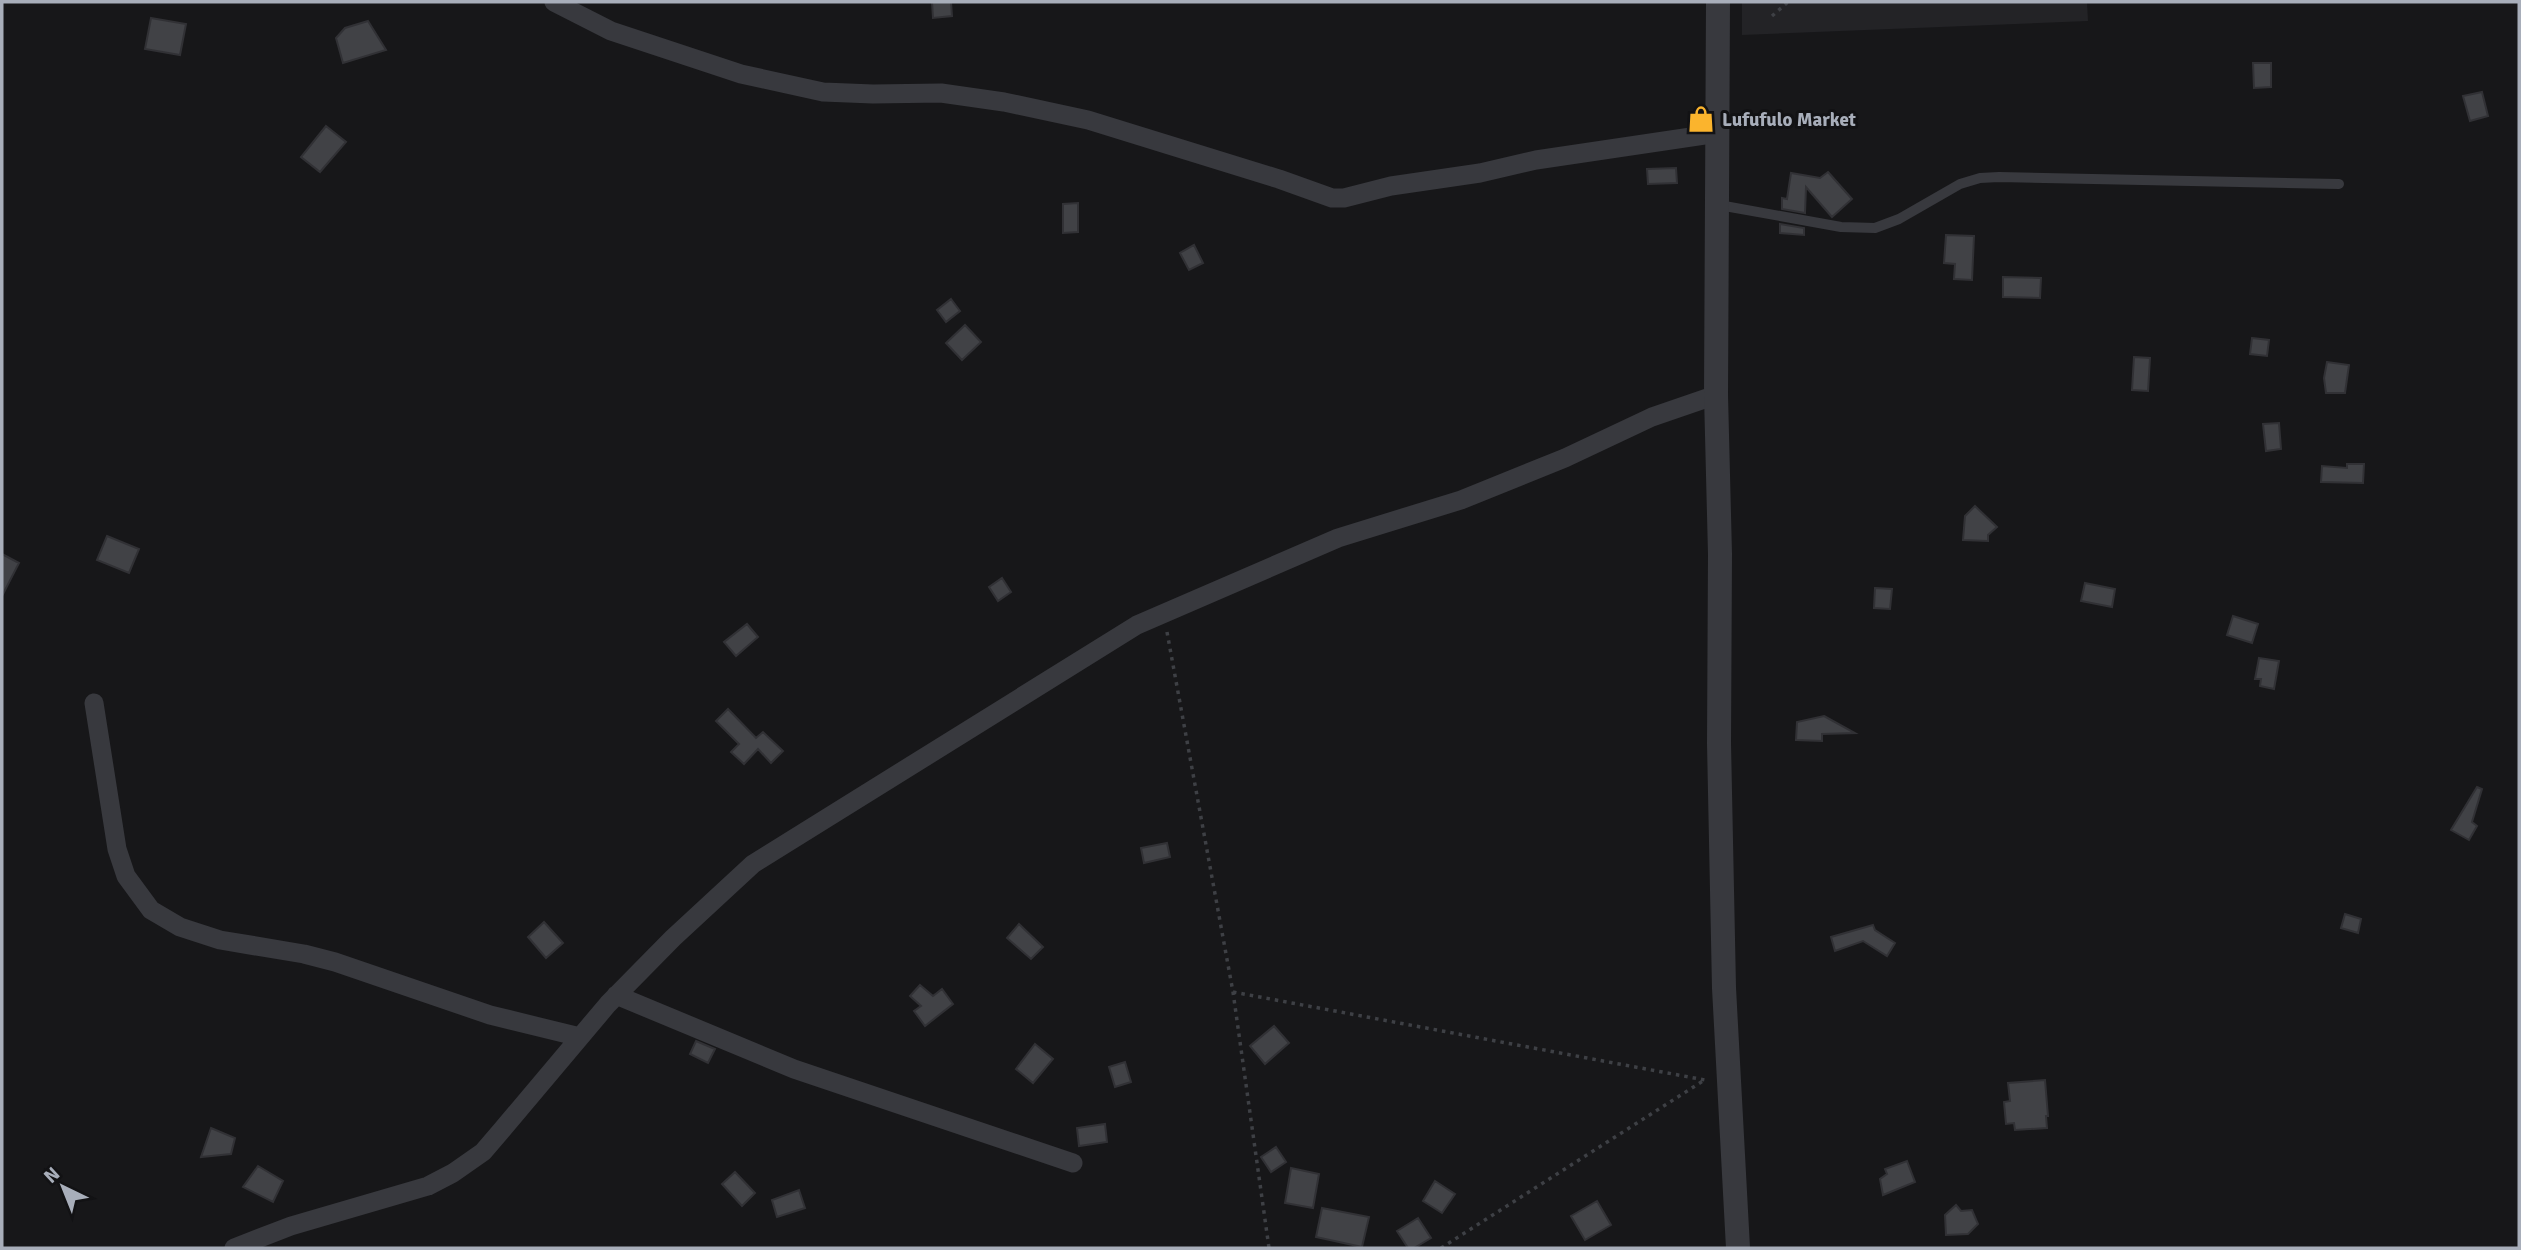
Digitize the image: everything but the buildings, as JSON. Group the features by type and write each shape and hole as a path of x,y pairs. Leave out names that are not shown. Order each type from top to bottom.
{"street":[{"path":"554,2 611,31 741,74 823,92 941,93 1088,120 1332,198 1480,173 1536,160 1718,133"},
{"path":"1718,2 1716,395 1720,554 1720,784 1724,988 1738,1248"},
{"path":"234,1248 291,1226 428,1186 453,1173 483,1152 617,995 673,938 753,864 1137,625 1338,538 1461,500 1565,458 1652,417 1716,395"},
{"path":"94,703 117,849 126,876 151,910 180,927 220,940 335,962 490,1015 580,1037"},
{"path":"617,995 794,1069 1073,1163"}],"lane":[{"path":"1718,205 1841,228 1875,228 1899,219 1960,184 1989,177 2339,184"}],"path":[{"path":"1772,16 1787,2"},
{"path":"1164,614 1233,992 1269,1248"},
{"path":"1233,992 1705,1080"},
{"path":"1441,1248 1728,1065"}],"shaded area":[{"path":"1742,2 2087,2 2088,21 1742,35"}],"place":[{"name":"Lufufulo Market","path":"1701,119"}]}
